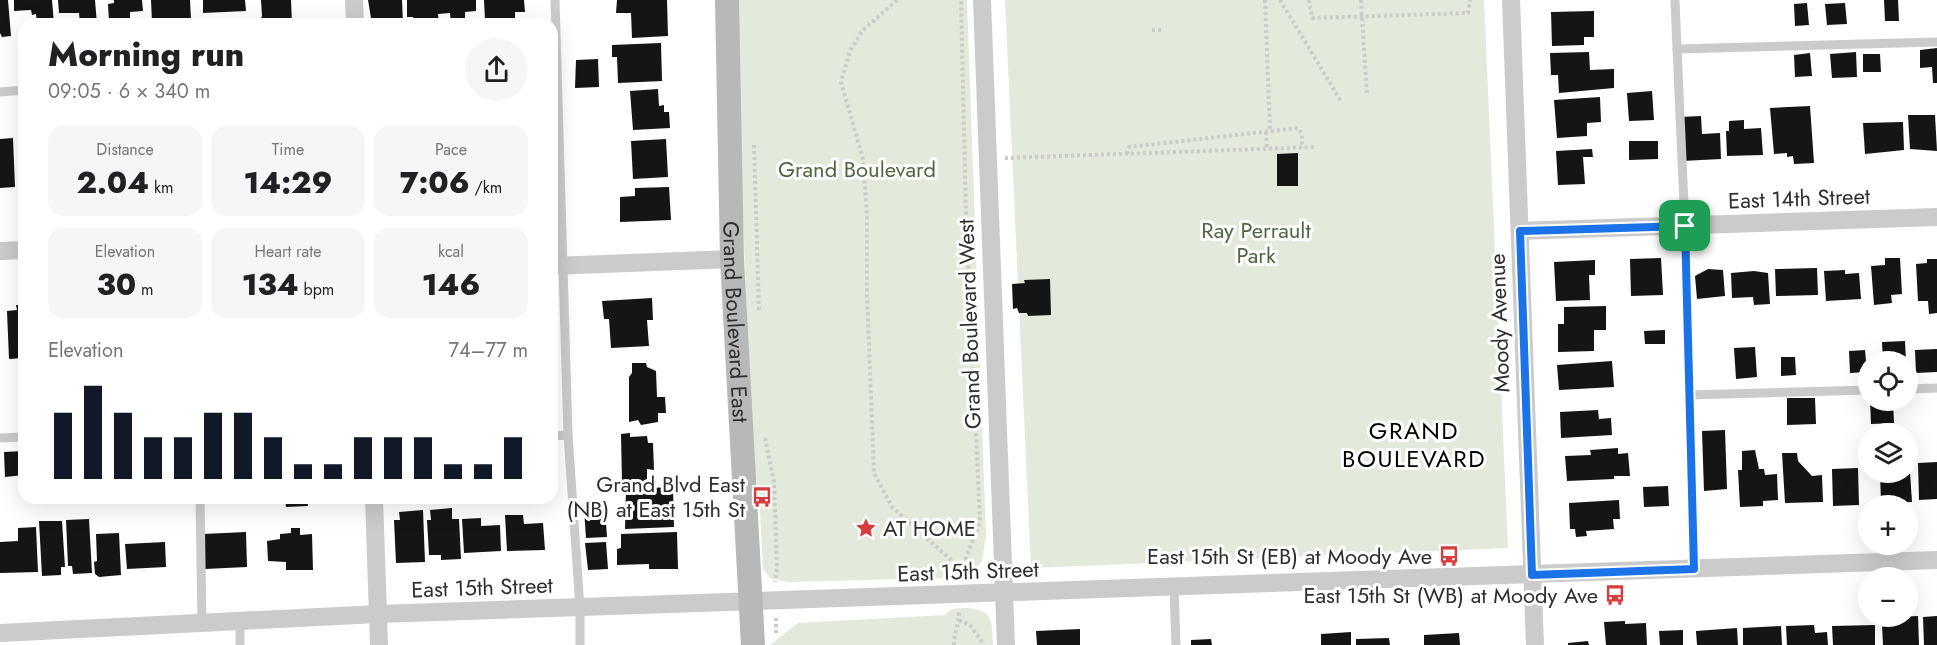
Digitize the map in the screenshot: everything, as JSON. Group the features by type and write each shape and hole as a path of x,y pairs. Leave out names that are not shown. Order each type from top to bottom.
{"main road":[{"name":"Grand Boulevard East","path":"727,0 732,259 753,645"}],"street":[{"path":"354,0 355,18"},
{"name":"Grand Boulevard West","path":"982,0 986,159 1006,645"},
{"name":"Moody Avenue","path":"1511,0 1535,645"},
{"name":"East 14th Street","path":"1520,231 1937,217"},
{"path":"0,251 18,250"},
{"path":"558,265 732,259"},
{"path":"374,504 379,645"},
{"name":"East 15th Street","path":"0,633 378,614 1174,589 1937,561"}],"lane":[{"path":"555,0 555,18"},
{"path":"1675,0 1685,226 1694,569"},
{"path":"1677,49 1937,42"},
{"path":"0,92 18,90"},
{"path":"558,265 580,608 580,645"},
{"path":"1918,389 1937,388"},
{"path":"1689,395 1858,390"},
{"path":"558,436 568,435"},
{"path":"0,438 18,437"},
{"path":"200,504 202,624"},
{"path":"1174,589 1176,645"},
{"path":"240,621 240,645"}],"path":[{"path":"897,0 862,32 850,51 841,82 863,159 867,216 867,295 874,473 892,507 934,543 958,569 965,560 980,522 966,217 961,0"},
{"path":"1265,0 1267,149"},
{"path":"1280,0 1342,103"},
{"path":"1309,0 1312,18 1468,13 1470,0"},
{"path":"1361,0 1367,96"},
{"path":"1152,30 1161,30"},
{"path":"1127,154 1130,147 1298,128 1302,134 1302,148"},
{"path":"754,142 759,320"},
{"path":"986,159 1317,147"},
{"path":"765,437 774,482 777,568 774,575"},
{"path":"954,645 954,628 959,620 970,625 984,645"}],"green space":[{"name":"Grand Boulevard","path":"735,0 967,0 986,536 982,561 973,573 949,578 787,582 770,578 763,569 759,492 752,458"},
{"name":"Ray Perrault Park","path":"1005,0 1484,0 1508,548 1031,568"},
{"path":"966,608 982,611 990,618 993,645 770,645 798,623 945,615 952,609"}],"building":[{"path":"0,0 8,0 11,36 2,37 0,33"},
{"path":"14,0 52,0 54,18 36,18 36,14 32,15 31,10 14,11"},
{"path":"58,0 95,0 96,18 79,18 79,13 59,13"},
{"path":"114,0 142,0 143,11 130,12 130,18 109,18 108,4 114,3"},
{"path":"151,0 190,0 191,18 152,18"},
{"path":"203,0 245,0 246,11 203,13"},
{"path":"261,0 291,0 292,18 261,18"},
{"path":"368,0 402,0 403,18 371,18"},
{"path":"407,0 476,0 476,11 465,12 465,18 450,18 450,13 438,14 438,18 407,17"},
{"path":"484,0 524,0 525,12 515,12 515,18 485,18"},
{"path":"617,0 667,0 668,36 632,38 631,13 616,13"},
{"path":"1884,0 1898,0 1899,21 1885,21"},
{"path":"1807,3 1809,25 1795,26 1794,4"},
{"path":"1845,3 1847,24 1827,25 1825,4"},
{"path":"1594,11 1594,37 1584,37 1584,45 1552,46 1551,12"},
{"path":"661,43 662,81 618,83 617,57 612,57 612,45"},
{"path":"1937,48 1937,83 1933,83 1932,67 1920,68 1920,50"},
{"path":"1589,52 1590,70 1614,69 1614,88 1559,93 1558,75 1551,75 1550,53"},
{"path":"1856,52 1857,77 1832,78 1830,54"},
{"path":"1810,53 1812,76 1795,77 1794,55"},
{"path":"1863,54 1880,54 1881,72 1863,72"},
{"path":"598,59 599,87 575,88 576,60"},
{"path":"658,89 659,106 664,105 664,112 669,112 670,128 633,130 630,91"},
{"path":"1652,91 1654,120 1629,121 1627,93"},
{"path":"1600,97 1601,122 1587,123 1587,136 1557,138 1554,100"},
{"path":"1810,106 1814,163 1794,164 1793,156 1787,157 1787,153 1774,154 1770,108"},
{"path":"1908,115 1935,115 1937,151 1910,149"},
{"path":"1701,116 1702,134 1720,133 1721,159 1682,161 1680,117"},
{"path":"1744,120 1744,129 1761,128 1763,155 1727,156 1726,131 1729,131 1729,121"},
{"path":"1903,122 1904,150 1865,154 1863,123"},
{"path":"13,138 15,187 0,188 0,139"},
{"path":"666,139 668,177 633,179 631,141"},
{"path":"1629,141 1658,141 1658,159 1629,160"},
{"path":"1592,149 1593,157 1583,157 1585,184 1558,185 1556,151"},
{"path":"1298,153 1298,186 1277,186 1277,154"},
{"path":"669,187 671,220 620,222 620,197 635,196 635,188"},
{"path":"1661,258 1663,295 1631,296 1630,259"},
{"path":"1885,258 1900,258 1902,294 1891,295 1892,303 1874,305 1871,266 1885,265"},
{"path":"1927,259 1937,259 1937,313 1929,314 1928,301 1918,301 1916,264 1927,263"},
{"path":"1595,260 1595,275 1589,275 1590,300 1556,301 1554,262"},
{"path":"1817,268 1818,295 1776,296 1775,269"},
{"path":"1708,269 1723,270 1725,296 1697,299 1695,276"},
{"path":"1845,270 1845,274 1859,273 1861,299 1826,301 1824,271"},
{"path":"1754,271 1768,273 1770,304 1754,305 1753,297 1732,298 1731,273"},
{"path":"1050,279 1051,315 1028,316 1027,313 1019,313 1017,308 1013,309 1012,284 1025,283 1024,280"},
{"path":"652,298 653,320 647,320 649,346 611,348 609,319 604,319 602,301"},
{"path":"16,305 18,305 18,358 9,359 7,311 17,310"},
{"path":"1606,306 1606,330 1594,330 1594,351 1558,352 1558,324 1564,324 1564,307"},
{"path":"1665,330 1665,344 1645,344 1644,331"},
{"path":"1905,341 1905,351 1882,351 1882,342"},
{"path":"1755,347 1757,377 1736,379 1734,348"},
{"path":"1937,349 1937,372 1918,373 1918,351 1915,350"},
{"path":"1865,350 1858,351 1858,373 1850,373 1849,351"},
{"path":"1781,357 1795,357 1796,375 1781,376"},
{"path":"1612,361 1614,387 1559,390 1557,365"},
{"path":"632,363 646,363 647,367 656,371 657,397 665,397 666,413 658,413 658,422 641,425 638,420 629,422 629,377 632,373"},
{"path":"1787,398 1815,398 1816,424 1787,425"},
{"path":"1598,410 1599,419 1611,418 1612,435 1561,438 1560,412"},
{"path":"1870,411 1893,411 1894,423 1871,423"},
{"path":"1725,430 1727,489 1704,491 1702,431"},
{"path":"630,433 630,437 647,436 648,443 653,443 654,470 647,469 647,482 622,483 621,434"},
{"path":"1618,448 1618,454 1628,453 1630,476 1567,481 1565,456 1591,455 1590,450"},
{"path":"1755,450 1759,469 1764,469 1765,475 1777,474 1778,500 1763,501 1763,506 1740,507 1738,470 1742,470 1742,451"},
{"path":"18,451 18,476 5,477 4,452"},
{"path":"1782,453 1797,453 1798,461 1812,476 1822,475 1823,502 1785,503"},
{"path":"1937,462 1937,499 1919,500 1918,463"},
{"path":"1858,468 1858,505 1833,506 1832,469"},
{"path":"1880,483 1911,483 1912,495 1881,495"},
{"path":"1668,486 1669,506 1644,507 1643,487"},
{"path":"673,487 674,527 625,529 626,489"},
{"path":"1619,500 1620,519 1613,519 1614,529 1586,531 1587,536 1576,537 1575,529 1570,529 1569,503"},
{"path":"286,504 308,504 308,506 286,507"},
{"path":"452,508 452,519 459,519 461,559 441,560 441,555 429,555 427,520 431,520 430,510"},
{"path":"605,508 607,537 586,538 584,509"},
{"path":"423,510 425,562 396,563 394,520 400,520 399,512"},
{"path":"505,515 523,515 524,524 543,523 545,550 507,551"},
{"path":"481,518 481,526 500,525 501,551 464,553 462,519"},
{"path":"89,519 92,573 73,574 72,566 68,566 66,520"},
{"path":"39,521 62,521 65,567 61,567 61,575 42,576"},
{"path":"36,527 38,572 0,573 0,542 18,541 18,528"},
{"path":"291,528 300,528 300,535 312,534 313,570 286,570 286,562 268,561 267,541 280,539 280,534 291,533"},
{"path":"246,532 247,567 205,569 203,534"},
{"path":"677,532 678,569 649,569 649,564 617,565 617,549 621,548 621,534"},
{"path":"119,533 121,575 99,577 95,574 94,562 97,561 96,534"},
{"path":"165,542 166,567 127,569 125,544"},
{"path":"606,542 608,569 588,570 585,543"},
{"path":"1918,616 1919,645 1883,645 1882,627 1918,627"},
{"path":"1937,616 1937,645 1924,645 1923,617"},
{"path":"1625,621 1625,624 1646,623 1647,645 1606,645 1604,622"},
{"path":"1814,625 1815,633 1827,632 1828,645 1787,645 1786,626"},
{"path":"1781,626 1782,645 1743,645 1743,628"},
{"path":"1832,626 1875,627 1875,645 1833,645"},
{"path":"1737,628 1738,645 1697,645 1696,631"},
{"path":"1080,629 1080,645 1037,645 1036,631"},
{"path":"1683,630 1683,645 1660,645 1659,631"},
{"path":"1351,632 1351,645 1321,645 1321,634"},
{"path":"1459,633 1460,645 1424,645 1424,635"},
{"path":"1389,638 1390,645 1356,645 1356,639"},
{"path":"1211,639 1212,645 1191,645 1191,640"},
{"path":"1588,641 1589,645 1568,645 1568,643"}],"place":[{"name":"Grand Blvd East (NB) at East 15th St","path":"762,497"},
{"name":"AT HOME","path":"866,528"},
{"name":"East 15th St (EB) at Moody Ave","path":"1449,556"},
{"name":"East 15th St (WB) at Moody Ave","path":"1615,595"}],"district":[{"name":"GRAND BOULEVARD","path":"1414,444"}],"route":[{"path":"1685,226 1694,569 1532,575 1520,231 1685,226"}]}
